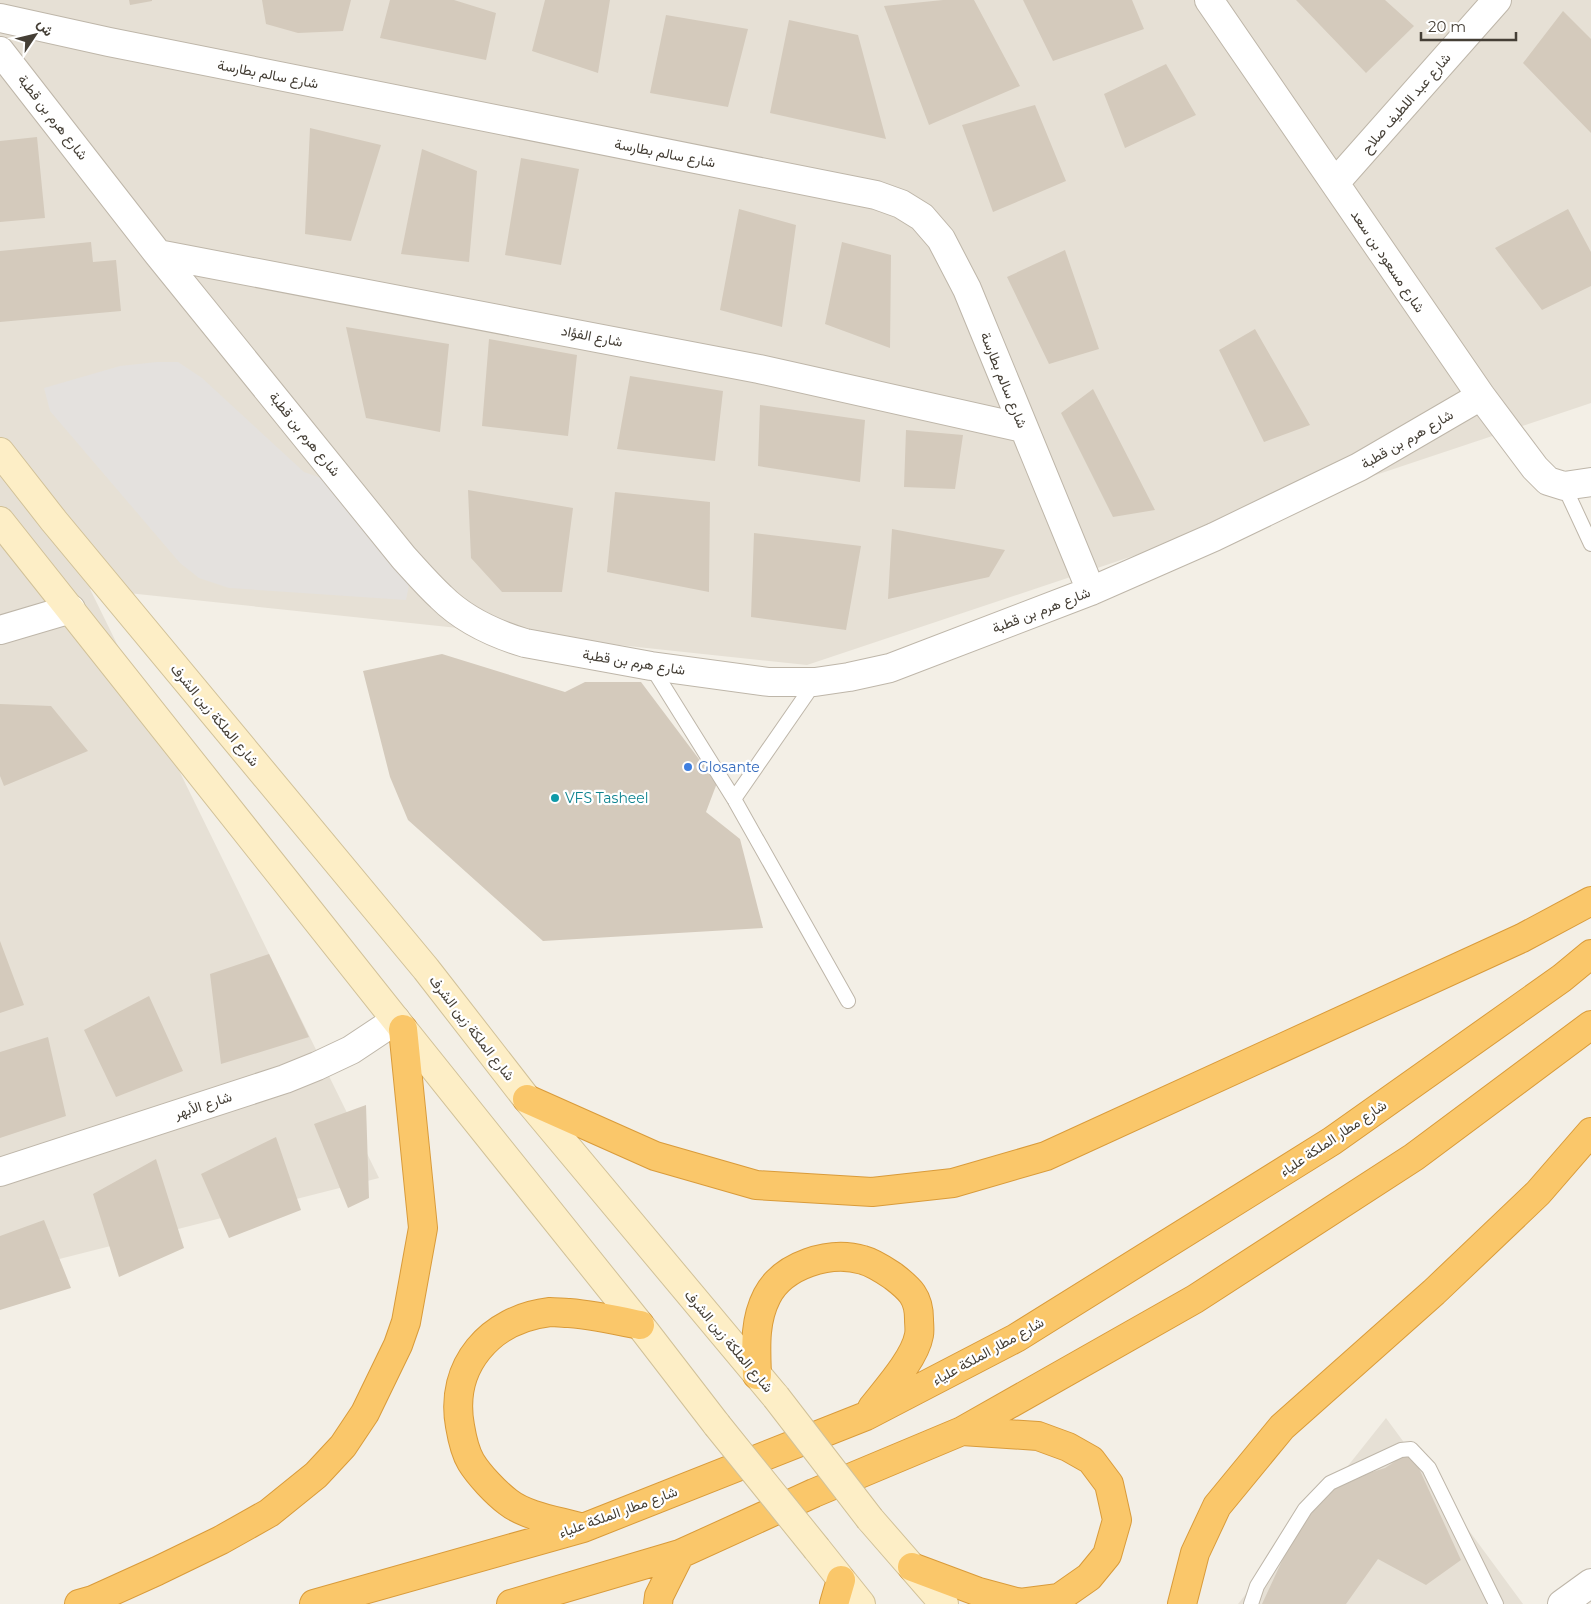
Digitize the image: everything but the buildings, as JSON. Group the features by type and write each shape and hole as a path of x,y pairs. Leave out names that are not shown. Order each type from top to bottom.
{"highway":[{"path":"528,1099 654,1156 756,1185 872,1192 953,1183 1046,1156 1522,938 1591,901"},
{"name":"شارع مطار الملكة علياء","path":"314,1604 583,1528 866,1416 1016,1338 1332,1141 1562,978 1591,954"},
{"path":"79,1604 158,1571 221,1540 269,1513 316,1475 343,1446 365,1413 398,1345 406,1322 423,1228 400,1024"},
{"path":"511,1604 680,1554 814,1493 962,1431 1195,1299 1414,1157 1591,1025"},
{"path":"1182,1604 1195,1553 1217,1506 1276,1434 1434,1292 1538,1193 1591,1132"},
{"path":"757,1375 756,1338 760,1313 767,1295 785,1274 820,1259 839,1257 863,1260 883,1269 904,1285 914,1295 919,1308 919,1335 911,1355 866,1416"},
{"path":"583,1528 531,1514 508,1502 489,1483 471,1462 463,1442 458,1416 459,1389 467,1366 481,1346 498,1330 522,1319 550,1312 586,1314 640,1325"},
{"path":"912,1567 980,1592 1020,1603 1059,1598 1088,1577 1107,1555 1117,1520 1109,1484 1091,1460 1068,1447 1038,1436 962,1431"},
{"path":"658,1604 659,1596 680,1554"}],"main road":[{"name":"شارع الملكة زين الشرف","path":"0,452 67,536 426,969 528,1099 776,1397 870,1519 944,1604"},
{"path":"0,521 817,1549 838,1592 862,1604"}],"street":[{"name":"شارع مسعود بن سعد","path":"1209,0 1480,396 1535,468 1548,481 1564,486"},
{"name":"شارع عبد اللطيف صلاح","path":"1335,183 1497,0"},
{"name":"شارع سالم بطارسة","path":"0,18 109,42 876,195 901,204 922,217 941,239 967,290 1091,591"},
{"name":"شارع هرم بن قطبة","path":"0,51 158,254 404,558 442,599 466,616 505,637 525,643 651,666 769,682 815,682 890,668 1091,591 1214,537 1359,467 1480,396"},
{"name":"شارع الفؤاد","path":"158,254 759,369 1023,428"},
{"path":"1564,486 1591,482"},
{"path":"0,630 71,609"},
{"name":"شارع الأبهر","path":"0,1172 285,1079 351,1050 400,1024"},
{"path":"1562,1604 1591,1583"}],"lane":[{"path":"1564,486 1591,544"},
{"path":"651,666 734,799 848,1001"},
{"path":"734,799 815,682"},
{"path":"1251,1604 1257,1586 1305,1509 1330,1483 1401,1450 1411,1448 1429,1468 1496,1604"}],"shaded area":[{"path":"0,0 1591,0 1591,403 807,665 90,589 379,1178 0,1274"},
{"path":"178,362 202,378 304,472 330,481 412,570 406,600 229,588 199,578 180,563 50,411 44,388 120,366"},
{"path":"1386,1418 1523,1604 1238,1604"}],"place":[{"name":"Glosante","path":"688,767"},
{"name":"VFS Tasheel","path":"555,798"}]}
